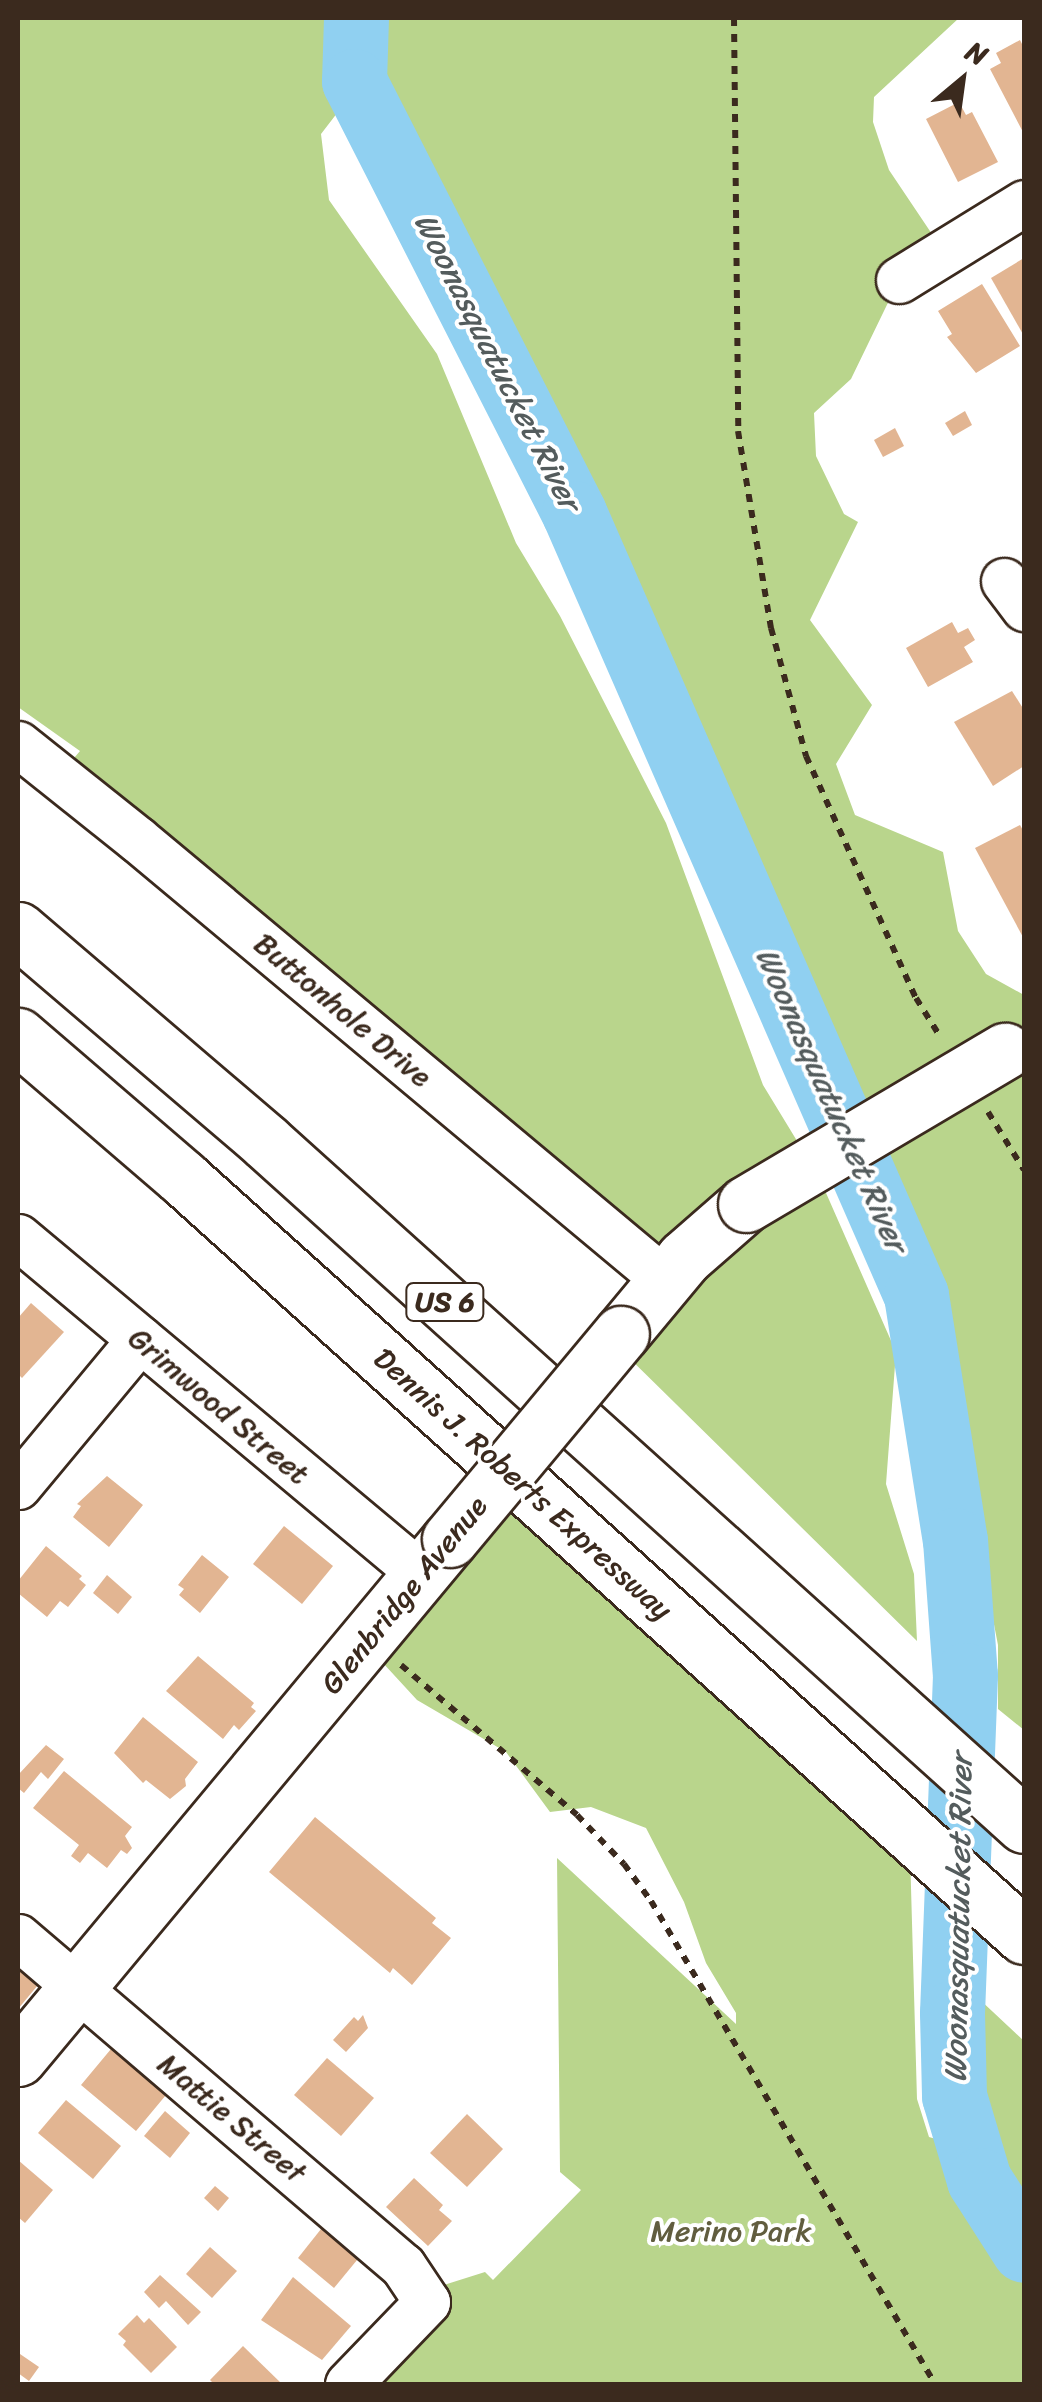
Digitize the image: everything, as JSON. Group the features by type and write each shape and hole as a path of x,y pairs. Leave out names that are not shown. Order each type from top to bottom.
{"main road":[{"name":"US 6","path":"18,930 266,1142 1024,1824"},
{"name":"Dennis J. Roberts Expressway","path":"18,1036 154,1153 1024,1936"},
{"name":"Glenbridge Avenue","path":"18,2058 704,1238 746,1204 1015,1045"}],"street":[{"path":"899,280 1024,203"},
{"name":"Buttonhole Drive","path":"18,744 138,838 665,1280"},
{"name":"Grimwood Street","path":"18,1237 140,1339 436,1556"},
{"path":"18,1486 140,1339"},
{"name":"Mattie Street","path":"18,1937 403,2266 427,2302 348,2384"}],"path":[{"path":"734,18 738,432 771,628 806,756 916,998 945,1045"},
{"path":"985,1108 1024,1170"},
{"path":"370,1638 577,1816 624,1864 650,1901 935,2384"}],"green space":[{"path":"18,18 959,18 874,97 873,122 889,170 942,249 899,280 851,379 814,413 816,456 844,514 858,522 810,620 872,705 836,764 855,815 943,852 958,931 986,974 1024,995 1024,1730 998,1709 998,1645 942,1357 939,1295 879,1135 803,1028 775,935 650,663 597,532 516,387 492,312 410,224 370,108 351,95 321,134 329,200 437,354 516,543 560,616 666,823 763,1085 819,1177 896,1352 886,1484 914,1574 917,1641 618,1347 650,1294 69,764 80,751 18,707"},
{"name":"Merino Park","path":"498,1481 910,1852 917,2099 929,2137 998,2157 979,2116 967,2065 977,1997 1024,2041 1024,2384 356,2384 428,2290 485,2272 493,2280 581,2190 560,2172 557,1858 736,2024 736,2013 706,1963 684,1902 646,1828 591,1807 550,1812 506,1752 417,1700 371,1650"}],"building":[{"path":"1020,40 1024,48 1024,134 990,69 1001,63 996,53"},
{"path":"959,102 966,115 972,112 998,162 958,182 926,119"},
{"path":"1024,258 1024,336 991,278"},
{"path":"982,284 1020,346 976,373 947,337 952,334 938,311"},
{"path":"965,411 972,425 953,436 945,423"},
{"path":"895,428 904,446 883,457 874,440"},
{"path":"952,622 958,633 968,628 975,640 964,647 973,662 928,687 906,648"},
{"path":"1012,691 1024,710 1024,766 993,786 954,722"},
{"path":"1020,825 1024,832 1024,939 975,848"},
{"path":"31,1303 64,1332 22,1378 18,1374 18,1318"},
{"path":"107,1476 143,1505 109,1547 73,1517 81,1506 77,1504"},
{"path":"284,1526 333,1566 302,1604 253,1564"},
{"path":"46,1546 82,1576 79,1579 86,1585 68,1607 60,1601 47,1617 18,1593 18,1581"},
{"path":"202,1555 229,1577 200,1613 179,1595 184,1589 178,1585"},
{"path":"107,1575 132,1597 118,1614 93,1593"},
{"path":"198,1656 254,1703 251,1707 256,1711 239,1730 234,1725 223,1739 166,1691"},
{"path":"143,1717 198,1762 185,1779 186,1786 170,1799 146,1780 143,1783 114,1753"},
{"path":"46,1745 64,1759 48,1779 41,1772 24,1793 18,1788 18,1775"},
{"path":"64,1771 132,1827 125,1836 132,1848 127,1854 121,1850 107,1868 88,1853 80,1863 71,1856 79,1845 33,1808"},
{"path":"315,1817 436,1918 432,1923 451,1938 412,1985 393,1968 390,1973 269,1872"},
{"path":"18,1968 38,1985 18,2009"},
{"path":"363,2015 368,2028 346,2052 333,2040 354,2017 358,2021"},
{"path":"111,2049 130,2059 127,2062 166,2095 136,2131 81,2085"},
{"path":"327,2058 374,2098 341,2136 294,2095"},
{"path":"66,2100 121,2146 93,2179 38,2133"},
{"path":"165,2111 190,2133 170,2158 144,2136"},
{"path":"467,2114 503,2149 467,2187 430,2153"},
{"path":"18,2160 53,2190 25,2223 18,2217"},
{"path":"414,2178 443,2205 439,2210 452,2221 428,2246 386,2207"},
{"path":"215,2186 229,2198 218,2211 204,2198"},
{"path":"325,2224 362,2254 334,2288 298,2258"},
{"path":"210,2247 237,2271 212,2298 186,2274"},
{"path":"160,2275 201,2312 188,2325 166,2301 159,2308 144,2292"},
{"path":"293,2277 351,2326 322,2360 261,2320"},
{"path":"137,2315 144,2323 149,2318 177,2347 151,2373 123,2345 126,2341 118,2334"},
{"path":"243,2346 282,2384 214,2384 210,2380"},
{"path":"20,2354 39,2367 29,2381 18,2373"}],"waterway":[{"name":"Woonasquatucket River","path":"356,18 354,81 574,513 916,1295 955,1540 965,1675 952,2013 954,2096 979,2180 1024,2250"}]}
